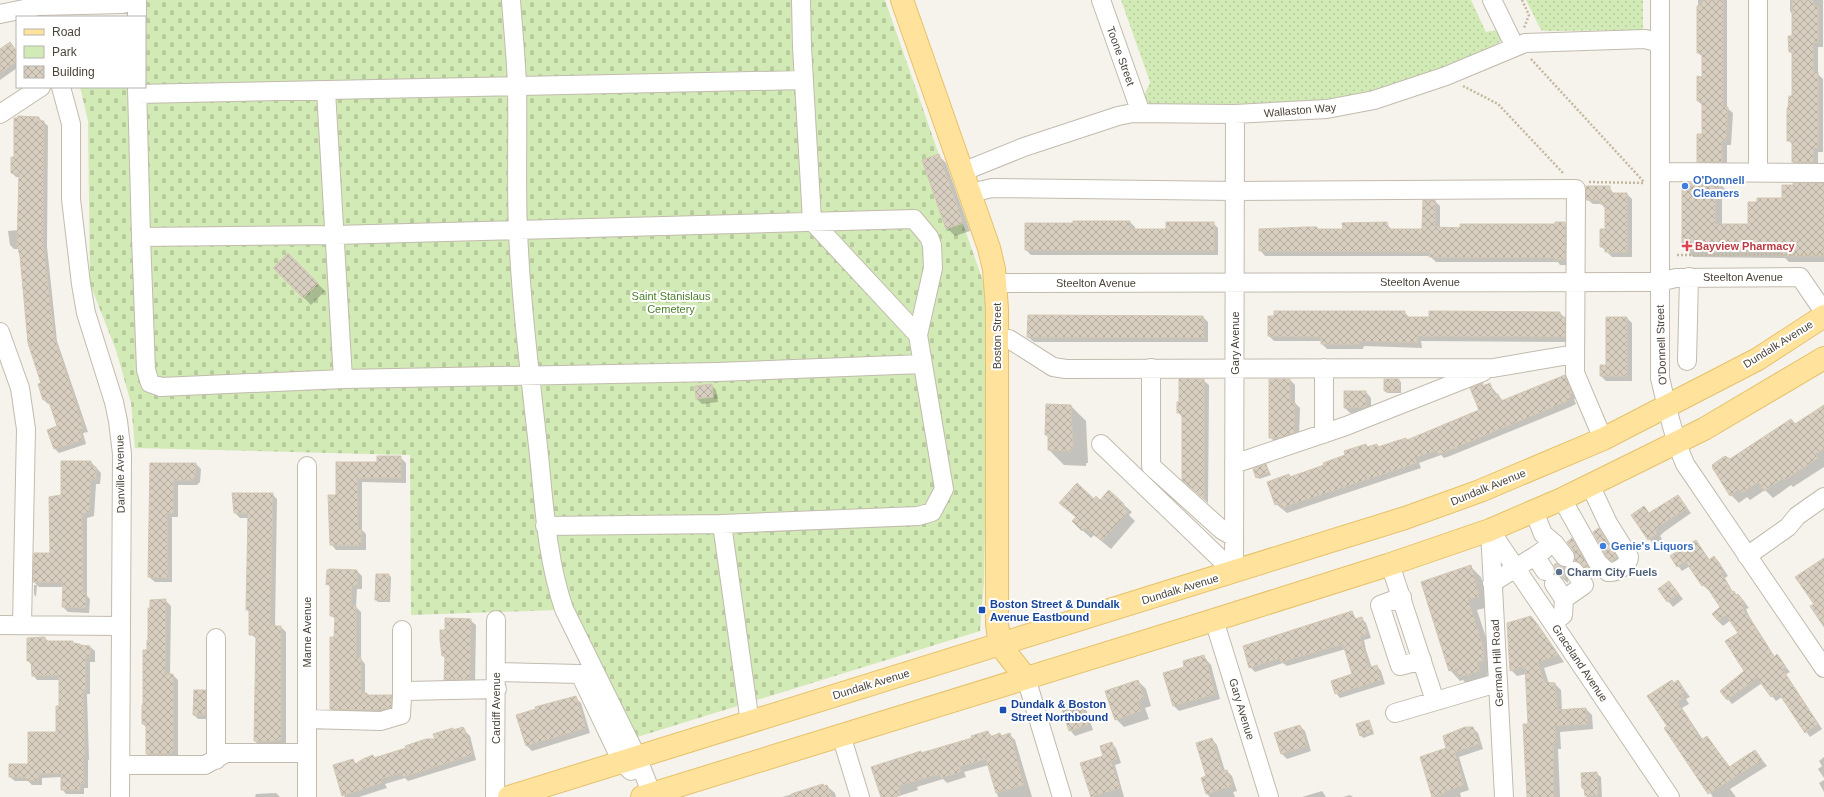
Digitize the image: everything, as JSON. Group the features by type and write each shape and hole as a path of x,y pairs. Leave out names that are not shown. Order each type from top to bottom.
{"main road":[{"name":"Boston Street","path":"902,0 914,13 967,171 989,248 1001,283 997,323 996,602 1008,643 1026,678"},
{"name":"Boston Street","path":"967,171 979,191 998,246 1001,283 1009,339 1010,621 1008,643"},
{"name":"Dundalk Avenue","path":"509,797 750,723 826,697 1008,643 1405,518 1480,492 1603,439 1758,359 1824,314"},
{"path":"1758,359 1789,354 1824,332"},
{"path":"649,796 1214,620 1390,564 1490,530 1562,499 1676,443 1720,420 1824,358"}],"street":[{"path":"0,14 39,8 124,4 124,0"},
{"path":"137,0 137,16"},
{"path":"511,0 517,86 518,231 529,377 538,445 545,526 556,585 564,609 629,760"},
{"path":"801,0 812,221 918,335"},
{"name":"Toone Street","path":"1101,0 1141,113"},
{"path":"1492,0 1517,46"},
{"name":"O'Donnell Street","path":"1660,0 1660,378 1666,406 1676,443 1685,464 1824,668"},
{"path":"1758,0 1758,172"},
{"name":"Wallaston Way","path":"967,171 1031,144 1118,116 1141,113 1235,114 1326,109 1374,100 1451,74 1524,43 1645,39 1660,44"},
{"path":"804,80 326,90 137,90 140,237 146,370 150,383 161,387 343,379 529,377 717,372 923,364"},
{"path":"0,114 40,88"},
{"name":"Danville Avenue","path":"61,88 71,124 71,199 80,284 86,312 118,421 122,454 120,797"},
{"path":"326,90 343,379"},
{"name":"Gary Avenue","path":"1234,572 1235,114"},
{"path":"1660,172 1824,173"},
{"path":"979,191 992,188 1236,191 1576,189 1576,373 1603,439"},
{"path":"140,237 518,231 914,219 929,237 933,253 933,268 918,335 944,488 932,512 918,516 722,524 545,526"},
{"path":"1687,361 1689,277"},
{"name":"Steelton Avenue","path":"1001,283 1660,282 1676,278 1689,277 1800,277 1824,314"},
{"path":"0,332 20,388 26,429 22,625"},
{"path":"1009,339 1053,368 1066,369 1493,368 1575,354"},
{"path":"1150,368 1151,466 1222,530 1234,537"},
{"path":"1324,368 1324,434"},
{"path":"1234,464 1324,434 1493,368"},
{"path":"1101,444 1234,572"},
{"name":"Marne Avenue","path":"307,466 307,797"},
{"path":"1562,499 1598,563 1608,572 1615,572 1627,562 1629,557 1608,523 1590,485"},
{"path":"1747,556 1788,527 1797,516 1824,497"},
{"path":"1534,512 1555,564 1570,595"},
{"path":"722,524 750,723"},
{"name":"Graceland Avenue","path":"1490,530 1670,797"},
{"name":"German Hill Road","path":"1490,530 1504,797"},
{"path":"1390,564 1435,701"},
{"path":"1492,583 1517,568 1555,564 1584,586 1570,595 1562,615 1553,623"},
{"name":"Cardiff Avenue","path":"495,797 496,620"},
{"name":"Gary Avenue","path":"1214,620 1269,797"},
{"path":"0,625 121,626"},
{"path":"307,719 381,721 401,715 402,630"},
{"path":"216,638 216,760"},
{"path":"402,696 407,691 414,689 496,680 580,674 649,796"},
{"path":"1026,678 1062,797"},
{"path":"1395,713 1497,683"},
{"path":"841,735 860,797"},
{"path":"120,765 205,766 226,753 307,752"}],"path":[{"path":"1522,0 1529,15 1517,46 1644,183 1576,182 1576,189"},
{"path":"1451,74 1454,81 1498,104 1576,189"},
{"path":"1677,255 1824,254"}],"green space":[{"name":"Saint Stanislaus Cemetery","path":"129,0 885,0 985,287 986,474 984,582 980,631 621,742 555,610 411,615 410,455 135,448 131,403 116,350 90,284 88,121 80,88 146,88 146,16 144,16"},
{"path":"1121,0 1471,0 1486,32 1497,30 1503,40 1482,52 1391,88 1364,95 1281,107 1148,107 1142,101 1150,82"},
{"path":"1526,0 1643,0 1643,30 1541,30"}],"building":[{"path":"1702,0 1723,0 1723,107 1728,107 1726,140 1722,140 1722,162 1697,162 1697,134 1702,134 1702,101 1697,101 1697,76 1702,77 1702,53 1697,53 1697,6 1702,6"},
{"path":"1792,0 1813,0 1813,6 1818,6 1818,42 1813,42 1813,72 1818,72 1818,148 1813,148 1813,162 1792,162 1792,141 1787,141 1787,108 1789,96 1792,96 1792,52 1789,52 1788,36 1792,36"},
{"path":"10,42 16,51 16,62 0,73 0,49"},
{"path":"18,116 39,117 39,121 44,121 43,242 54,336 84,428 79,429 83,440 54,449 47,430 57,426 48,399 43,400 38,384 41,383 28,343 20,256 17,245 19,174 11,173 11,157 14,157 14,118 18,118"},
{"path":"939,154 963,223 946,229 922,160"},
{"path":"1682,183 1721,183 1721,188 1715,188 1715,224 1748,224 1748,202 1757,202 1757,198 1782,198 1782,185 1793,185 1793,183 1824,183 1824,256 1782,256 1782,252 1686,251 1682,247"},
{"path":"1586,186 1610,186 1610,193 1627,193 1627,252 1605,252 1605,247 1600,247 1600,229 1605,229 1605,204 1600,204 1600,200 1586,200"},
{"path":"1423,200 1435,200 1435,227 1460,228 1460,224 1555,224 1555,222 1565,222 1565,260 1554,260 1554,258 1429,257 1429,252 1259,251 1259,229 1317,227 1317,229 1343,229 1342,223 1387,222 1388,229 1422,229"},
{"path":"1073,221 1130,221 1130,229 1166,229 1166,222 1214,222 1214,251 1025,250 1025,223 1073,223"},
{"path":"288,253 318,283 303,298 273,268"},
{"path":"1274,311 1405,311 1405,317 1429,317 1429,311 1560,312 1560,317 1565,317 1565,337 1417,336 1417,343 1359,341 1359,344 1321,344 1321,337 1268,336 1268,316 1274,316"},
{"path":"1028,315 1203,316 1204,338 1027,337"},
{"path":"1606,317 1627,317 1627,376 1600,376 1600,365 1606,365"},
{"path":"1565,375 1572,393 1569,394 1571,399 1565,402 1445,452 1438,454 1437,450 1415,458 1417,463 1281,508 1280,503 1275,505 1267,482 1289,474 1290,477 1324,465 1323,463 1345,455 1344,451 1366,444 1367,447 1377,444 1378,447 1406,438 1407,440 1479,410 1470,388 1483,383 1483,386 1490,383 1494,395 1498,394 1501,401"},
{"path":"1179,379 1204,379 1204,499 1182,480 1182,413 1177,413 1177,402 1179,402"},
{"path":"1269,379 1290,379 1290,402 1295,402 1294,433 1279,438 1269,438"},
{"path":"1384,379 1399,379 1399,391 1384,391"},
{"path":"712,384 713,397 696,399 695,386"},
{"path":"1344,391 1366,391 1366,407 1344,408"},
{"path":"1046,404 1071,405 1073,448 1071,448 1071,451 1048,450 1048,435 1045,435"},
{"path":"1824,405 1824,449 1815,454 1818,458 1785,480 1783,478 1764,491 1758,482 1742,493 1739,489 1730,496 1712,465 1725,456 1730,459 1791,419 1795,424"},
{"path":"377,456 401,456 401,478 357,478 358,527 361,527 361,545 330,545 328,495 336,495 336,462 377,462"},
{"path":"61,461 91,461 91,467 96,467 96,479 91,479 89,512 82,514 83,593 86,593 85,608 62,607 63,583 33,582 34,553 50,553 49,497 61,495"},
{"path":"150,463 196,463 195,476 192,480 173,480 173,513 167,513 168,578 148,577"},
{"path":"1266,464 1269,472 1256,478 1253,469"},
{"path":"1077,483 1094,499 1096,496 1100,500 1109,490 1124,504 1122,507 1128,512 1102,541 1085,528 1082,531 1072,521 1076,517 1059,503"},
{"path":"232,493 273,493 270,626 281,626 281,740 276,741 254,741 256,635 249,635 249,610 246,610 248,513 234,513"},
{"path":"1678,495 1687,508 1658,527 1655,530 1657,533 1648,540 1631,515 1644,506 1649,513"},
{"path":"1599,528 1617,557 1611,561 1606,556 1593,532"},
{"path":"1572,538 1589,568 1586,570 1579,562 1575,561 1574,551 1567,542"},
{"path":"1696,540 1709,560 1714,556 1724,571 1721,573 1732,592 1734,591 1736,595 1738,594 1745,603 1742,604 1744,610 1774,657 1777,654 1786,667 1782,669 1818,724 1805,733 1778,692 1771,697 1757,678 1727,700 1720,691 1744,671 1725,641 1738,633 1726,615 1718,621 1712,614 1720,607 1705,584 1702,586 1685,561 1677,567 1670,556"},
{"path":"1824,558 1824,627 1810,606 1814,604 1795,577"},
{"path":"1557,563 1564,567 1565,577 1563,578 1555,574 1554,565"},
{"path":"1471,565 1479,596 1468,600 1483,647 1483,661 1477,662 1480,671 1459,677 1456,669 1449,671 1421,582"},
{"path":"327,570 357,570 357,585 352,585 351,606 356,606 356,658 361,658 361,693 367,693 367,695 392,695 391,707 380,710 330,709 330,637 334,637 335,616 330,616 330,584 326,585"},
{"path":"376,574 389,574 388,600 375,600"},
{"path":"1669,581 1679,594 1667,602 1658,589"},
{"path":"166,599 165,674 173,674 173,751 171,751 171,754 146,754 146,724 142,724 142,705 143,650 147,650 148,608 150,608 150,600"},
{"path":"1352,611 1355,619 1362,617 1367,634 1360,636 1369,668 1377,665 1381,680 1335,694 1331,681 1352,674 1343,644 1281,662 1280,658 1249,668 1243,646"},
{"path":"1531,616 1558,655 1538,662 1544,682 1555,683 1557,710 1586,708 1588,724 1555,726 1556,743 1553,743 1554,797 1527,797 1523,724 1528,724 1525,666 1510,671 1507,623"},
{"path":"445,618 471,619 470,679 444,680 445,656 442,656 440,630 445,630"},
{"path":"45,637 45,641 73,641 73,643 90,646 90,657 85,657 86,690 83,690 85,756 83,756 84,783 80,783 80,790 61,790 61,773 38,774 38,781 26,780 26,777 9,777 9,764 28,764 28,732 56,732 56,706 59,706 59,675 32,676 31,661 27,661 27,638"},
{"path":"1204,655 1215,694 1173,706 1163,673 1184,667 1183,661"},
{"path":"1138,680 1144,698 1138,700 1141,711 1115,720 1105,691"},
{"path":"1672,680 1674,683 1678,680 1685,691 1681,693 1684,698 1677,702 1701,740 1707,736 1729,767 1755,750 1762,760 1708,794 1664,728 1667,726 1647,696"},
{"path":"194,690 206,690 205,715 193,715"},
{"path":"576,696 586,728 526,746 516,715 536,709 535,707"},
{"path":"1080,700 1088,725 1069,731 1061,706"},
{"path":"1369,720 1373,732 1360,736 1356,724"},
{"path":"1300,725 1307,746 1281,754 1274,733"},
{"path":"463,727 472,755 403,777 401,773 381,779 382,783 342,796 333,765 353,759 355,764 373,755 374,758 406,748 405,746 426,739 435,739 433,734 453,728 453,730"},
{"path":"1465,727 1473,727 1479,744 1455,752 1464,785 1444,792 1444,794 1432,797 1420,757 1446,748 1443,736"},
{"path":"988,731 990,737 1000,733 1001,736 1010,733 1024,785 996,793 986,759 959,767 961,772 941,778 939,774 898,786 900,795 881,797 871,767 921,751 921,753 972,738 971,736"},
{"path":"1212,738 1222,771 1227,770 1232,786 1206,794 1201,778 1206,776 1196,743"},
{"path":"1112,742 1117,759 1111,761 1120,788 1091,797 1080,763 1103,756 1100,746"},
{"path":"1597,772 1598,795 1585,796 1584,788 1582,788 1581,773"},
{"path":"823,784 824,786 827,785 832,797 792,797 791,794"}],"tunnel":[{"path":"1555,565 1564,577"}],"place":[{"name":"O'Donnell Cleaners","path":"1685,186"},
{"name":"Bayview Pharmacy","path":"1687,246"},
{"name":"Genie's Liquors","path":"1603,546"},
{"name":"Charm City Fuels","path":"1559,572"},
{"name":"Boston Street & Dundalk Avenue Eastbound","path":"982,610"},
{"name":"Dundalk & Boston Street Northbound","path":"1003,710"}]}
